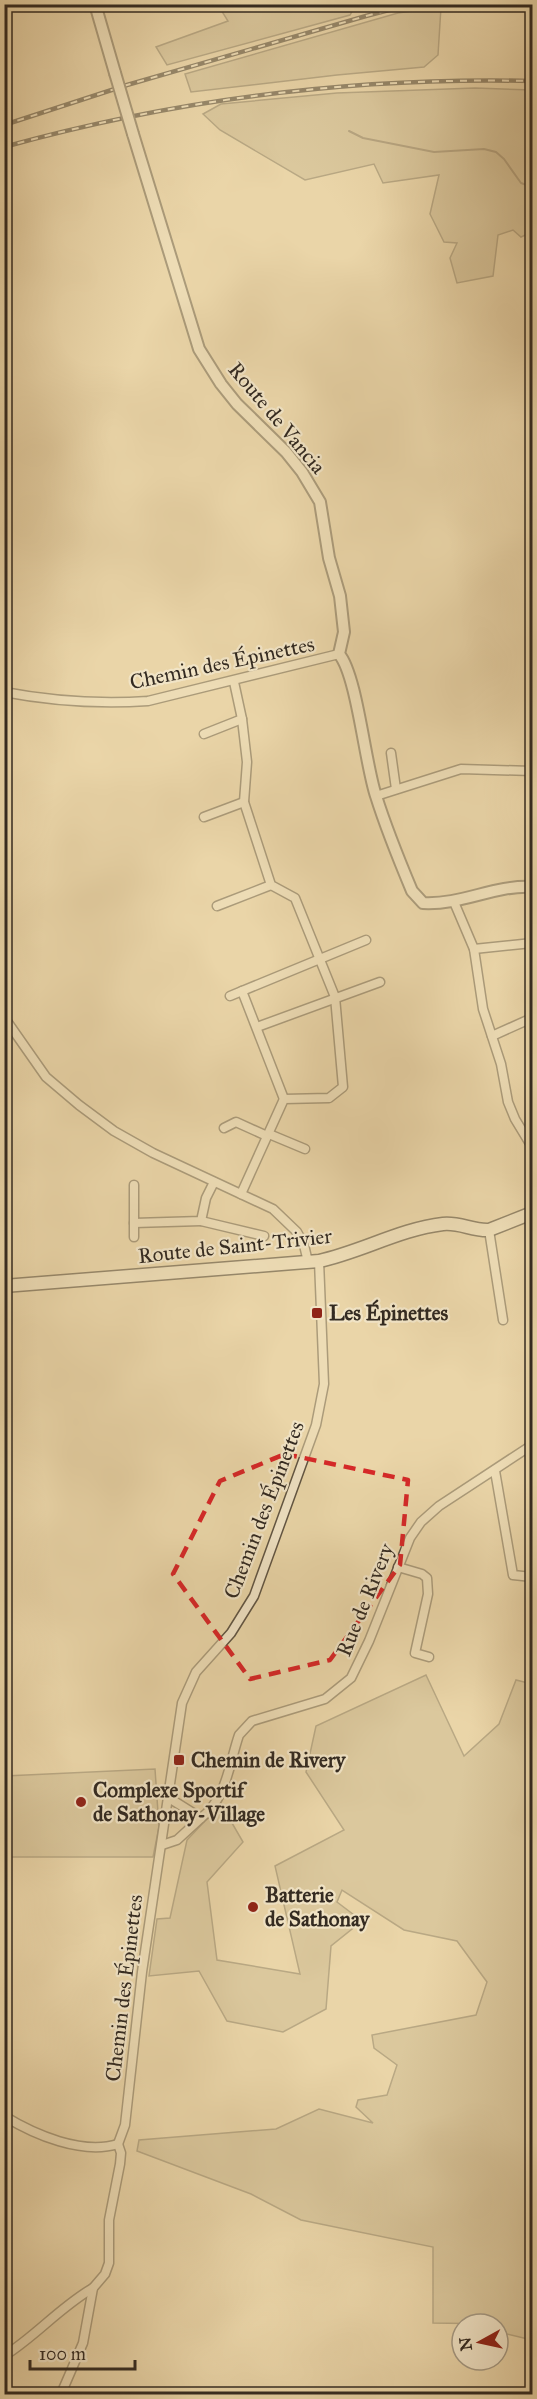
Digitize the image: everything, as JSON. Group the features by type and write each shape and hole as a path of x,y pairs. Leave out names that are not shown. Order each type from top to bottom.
{"main road":[{"name":"Route de Saint-Trivier","path":"4,1286 313,1261 343,1256 364,1246 416,1230 444,1224 489,1230 532,1213"}],"street":[{"name":"Route de Vancia","path":"95,4 199,349 237,404 286,452 302,472 320,502 329,558 341,605 344,632 339,654"},
{"name":"Chemin des Épinettes","path":"4,692 68,700 123,703 148,701 234,682 339,654"},
{"path":"339,654 345,661 351,682 376,796 412,891 423,903 454,902 501,888 532,887"},
{"path":"234,682 242,719 247,762 244,802 271,885 295,898 335,997 343,1088 329,1098 284,1099"},
{"path":"204,734 242,719"},
{"path":"391,753 396,789"},
{"path":"376,796 461,769 532,771"},
{"path":"204,817 244,802"},
{"path":"217,906 271,885"},
{"path":"454,902 474,949 483,1009 501,1064 508,1102 532,1147"},
{"path":"230,996 366,940"},
{"path":"474,949 532,943"},
{"path":"257,1027 380,982"},
{"path":"4,1017 46,1077 79,1105 118,1134 241,1194 284,1099 242,991"},
{"path":"492,1036 532,1018"},
{"path":"225,1128 236,1122 305,1149"},
{"path":"201,1221 206,1198 214,1182"},
{"path":"134,1185 134,1237"},
{"name":"Chemin des Épinettes","path":"93,2288 105,2274 109,2263 109,2220 121,2153 118,2144 126,2126 143,1962 183,1702 196,1672 231,1633 254,1596 316,1425 324,1384 313,1261 297,1232 273,1209 241,1194"},
{"path":"134,1223 201,1221 264,1236"},
{"path":"489,1230 503,1320"},
{"name":"Rue de Rivery","path":"162,1845 177,1840 201,1818 222,1793 237,1741 245,1727 252,1721 325,1699 351,1678 362,1659 410,1538 429,1514 532,1445"},
{"path":"495,1471 513,1575 532,1577"},
{"path":"398,1567 422,1574 427,1578 428,1594 415,1653 429,1657"},
{"path":"169,1798 201,1818"},
{"path":"4,2116 24,2128 55,2139 90,2147 108,2147 118,2144"},
{"path":"4,2356 21,2346 74,2299 93,2288"},
{"path":"61,2394 83,2343 93,2288"}],"highlighted area":[{"path":"285,1454 408,1480 400,1565 330,1660 250,1679 173,1574 220,1481"}],"shaded area":[{"path":"218,5 269,5 277,10 306,5 355,6 350,15 167,65 156,47 228,21"},
{"path":"441,7 438,55 424,67 191,92 185,74 398,13"},
{"path":"475,88 532,90 532,232 521,237 513,230 498,235 493,276 457,283 450,258 457,243 444,242 430,214 439,175 383,183 374,164 305,180 220,130 203,114 221,104 337,93"},
{"path":"426,1675 464,1756 499,1724 516,1680 532,1684 532,2340 510,2335 510,2312 450,2312 450,2323 433,2323 433,2247 301,2220 251,2194 137,2151 139,2140 276,2129 319,2109 373,2123 356,2107 358,2100 387,2095 397,2065 374,2048 372,2035 476,2015 487,1982 457,1941 404,1930 342,1890 337,1902 362,1921 331,1946 326,2009 283,2032 227,2021 199,1971 149,1976 157,1919 170,1918 187,1840 221,1804 243,1842 207,1882 217,1960 300,1974 275,1866 344,1830 306,1772 316,1726"},
{"name":"Complexe Sportif de Sathonay-Village","path":"155,1769 159,1827 153,1857 5,1857 5,1776"}],"waterway":[{"path":"349,131 363,138 434,152 484,149 496,152 504,159 521,183 532,187"}],"railway":[{"path":"4,125 127,85 412,4"},
{"path":"4,147 134,116 266,94 398,83 532,81"}],"place":[{"name":"Les Épinettes","path":"317,1313"},
{"name":"Chemin de Rivery","path":"179,1760"},
{"name":"Complexe Sportif de Sathonay-Village","path":"81,1802"},
{"name":"Batterie de Sathonay","path":"253,1907"}]}
